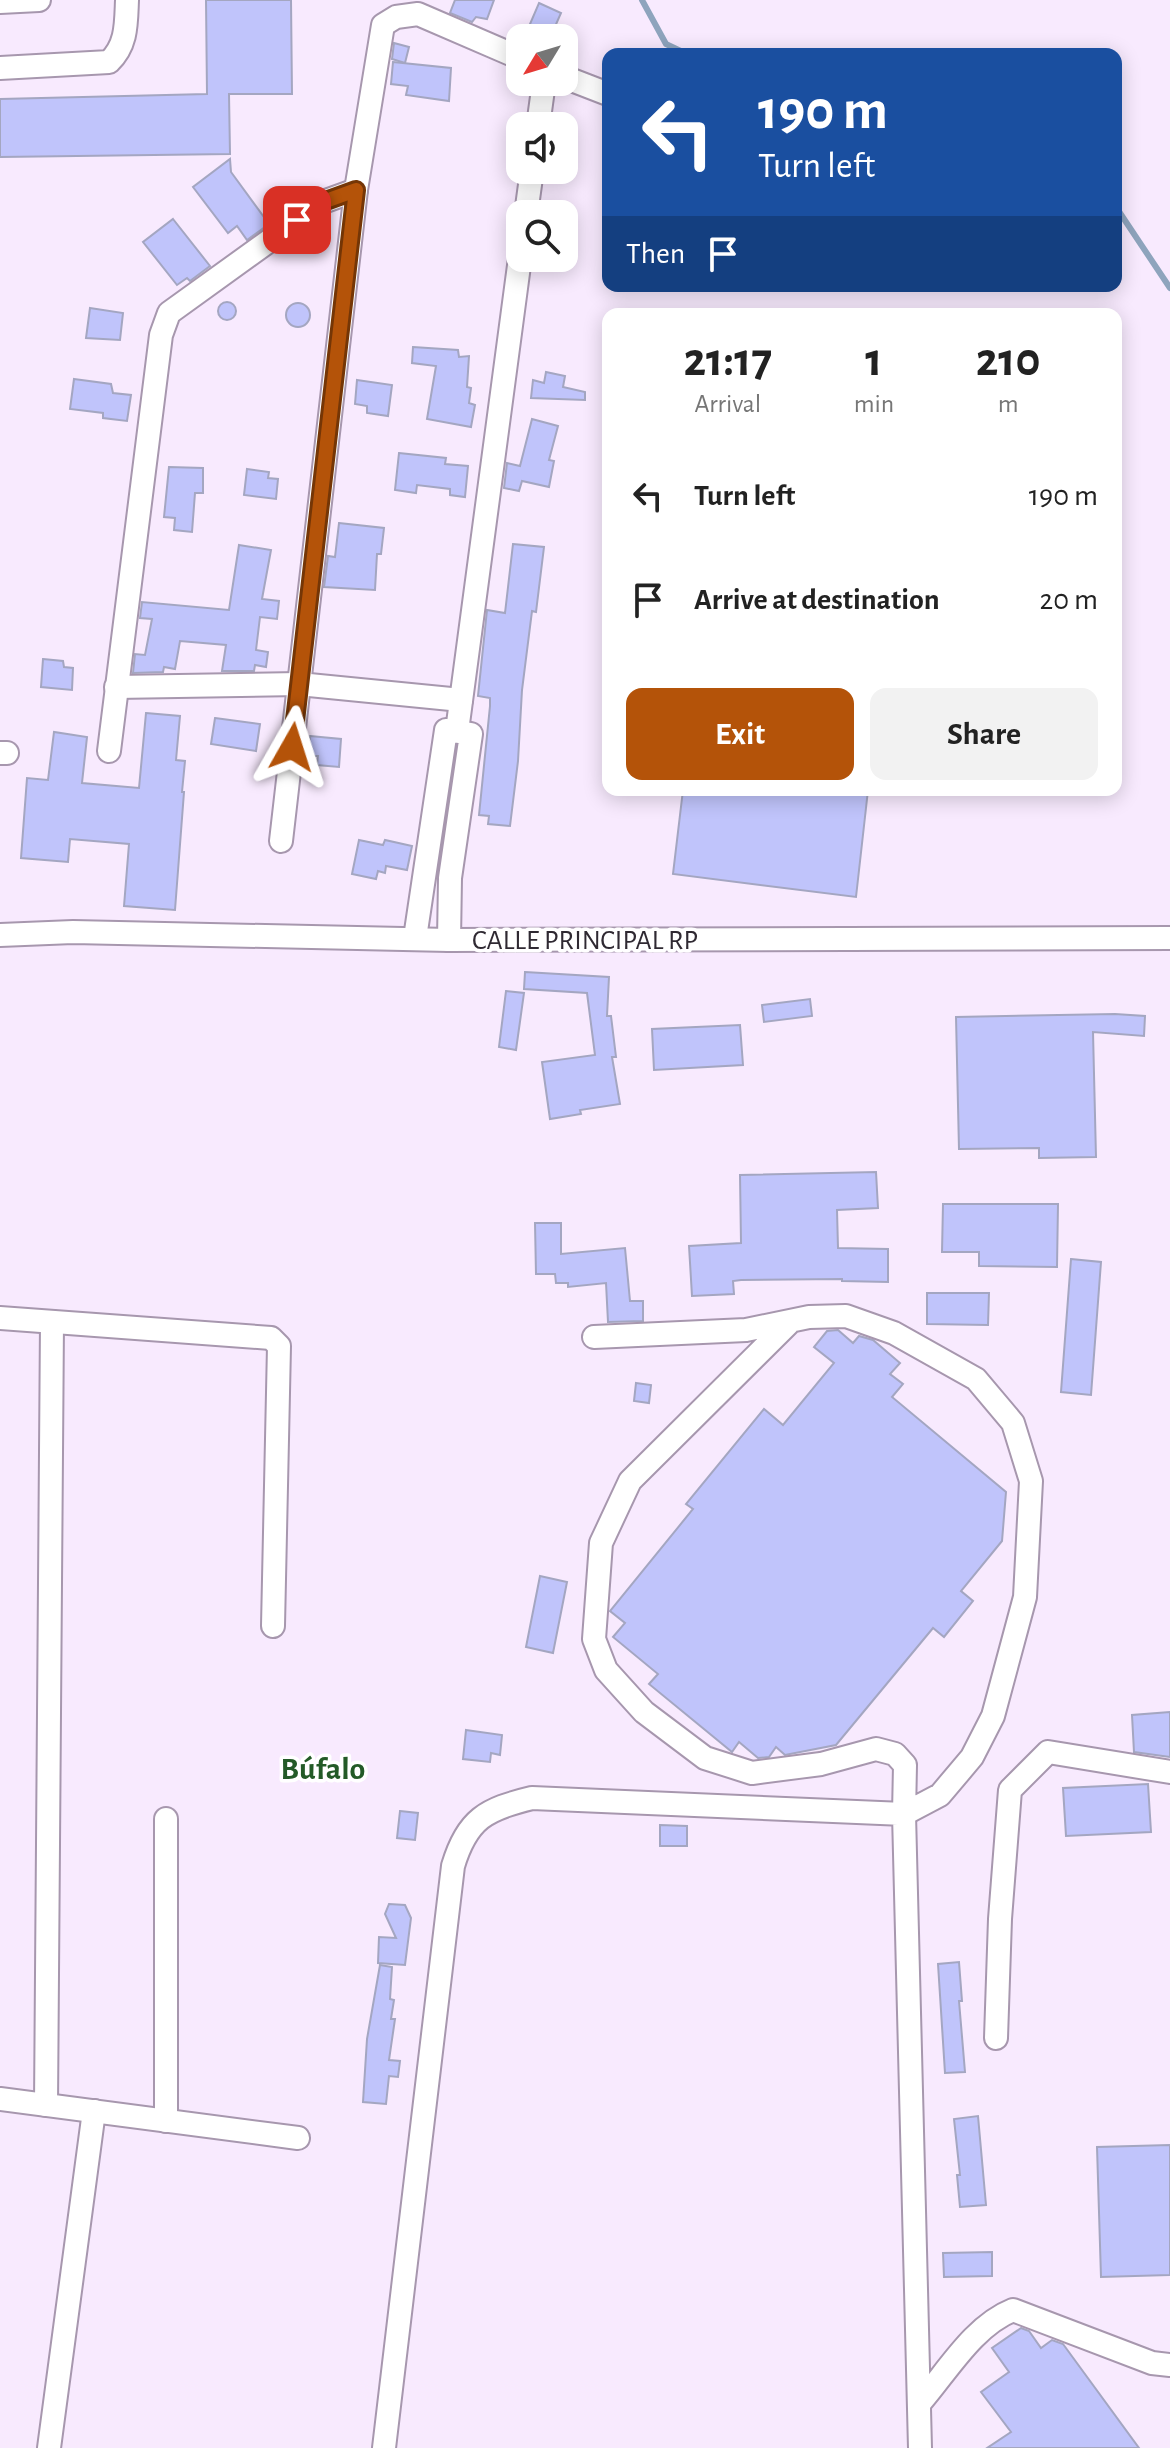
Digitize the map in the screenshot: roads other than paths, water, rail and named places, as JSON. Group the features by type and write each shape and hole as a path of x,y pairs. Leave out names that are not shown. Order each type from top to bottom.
{"street":[{"path":"0,2 39,0"},
{"path":"0,68 109,62 124,40 127,0"},
{"path":"281,841 356,190 383,25 396,17 418,14 506,52"},
{"path":"578,82 602,92"},
{"path":"109,751 161,335 169,313 323,202 356,190"},
{"path":"449,940 461,700 518,272"},
{"path":"116,687 299,684 461,700"},
{"path":"415,938 458,732"},
{"name":"CALLE PRINCIPAL RP","path":"0,935 73,932 449,940 1170,938"},
{"path":"384,2448 453,1866 461,1840 478,1820 504,1805 532,1798 904,1814 940,1795 972,1757 993,1716 1025,1597 1031,1481 1013,1423 976,1379 894,1333 846,1316 809,1317 746,1330 594,1337"},
{"path":"0,1318 271,1338 276,1341 279,1346 273,1626"},
{"path":"46,2105 52,1322"},
{"path":"789,1323 630,1481 601,1543 594,1639 606,1670 644,1712 705,1758 752,1773 821,1764 876,1749 895,1754 905,1765 920,2448"},
{"path":"996,2038 1000,1919 1010,1790 1048,1752 1170,1772"},
{"path":"166,1819 166,2121"},
{"path":"0,2099 298,2138"},
{"path":"49,2448 94,2111"},
{"path":"919,2404 984,2328 997,2317 1013,2310 1152,2363 1170,2365"}],"waterway":[{"path":"642,0 666,44 674,48"},
{"path":"1122,216 1170,288"}],"district":[{"name":"Búfalo","path":"323,1768"}]}
